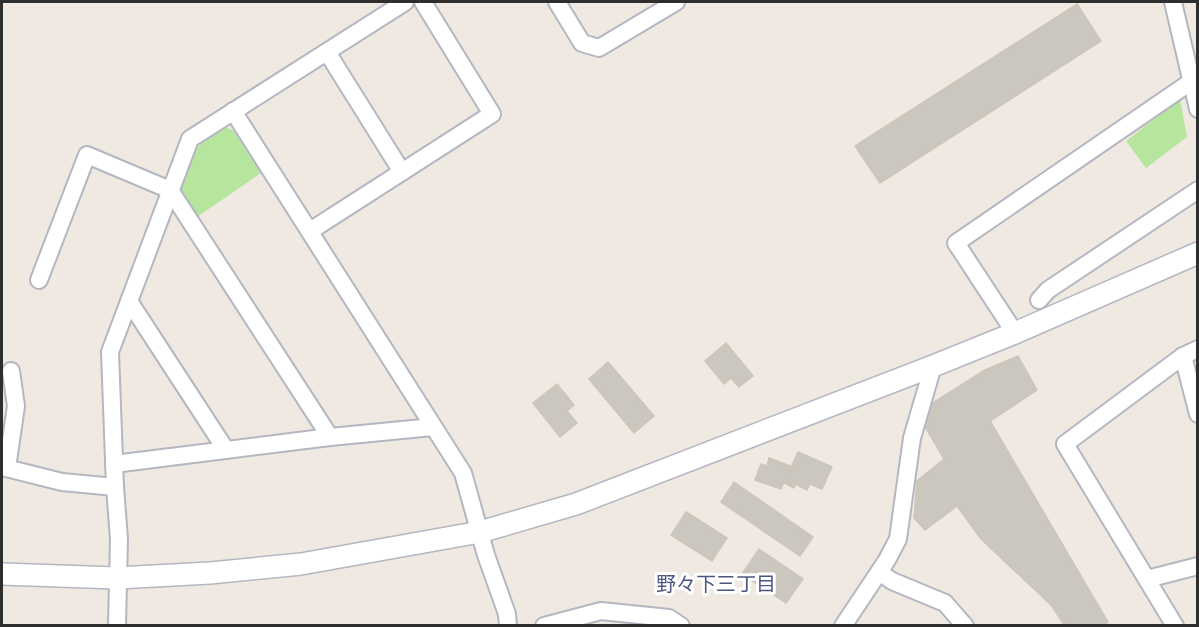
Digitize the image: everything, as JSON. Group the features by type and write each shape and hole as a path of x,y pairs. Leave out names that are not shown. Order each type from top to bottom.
{"street":[{"path":"117,626 119,539 114,487 110,352 190,139 405,2"},
{"path":"310,231 492,114 423,2"},
{"path":"557,2 582,43 599,48 676,2"},
{"path":"1173,2 1194,84 1197,109"},
{"path":"327,52 402,172"},
{"path":"1014,333 956,243 1194,84"},
{"path":"233,111 464,473 480,532 507,614 508,626"},
{"path":"39,280 87,155 170,190 330,437"},
{"path":"1039,300 1048,290 1197,190"},
{"path":"2,574 117,578 210,573 301,564 480,532 576,504 933,366 1197,253"},
{"path":"129,301 226,450"},
{"path":"1176,626 1065,444 1190,353 1197,414"},
{"path":"843,626 898,539 912,438 933,366"},
{"path":"11,371 16,406 4,468 62,482 114,487"},
{"path":"114,464 330,437 433,427"},
{"path":"1147,579 1197,566"},
{"path":"879,572 892,581 945,603 965,626"},
{"path":"544,626 601,611 669,618 681,626"}],"green space":[{"path":"1180,99 1187,137 1146,168 1126,141"},
{"path":"226,127 234,131 261,173 197,217 182,194 182,184 195,151 202,142"}],"building":[{"path":"1077,4 1101,41 880,183 855,146"},
{"path":"726,343 753,376 739,387 731,378 724,384 705,361"},
{"path":"1018,356 1037,390 990,421 1108,622 1103,626 1065,626 1051,605 981,539 957,506 925,530 914,518 917,481 944,459 923,423 928,406 985,370"},
{"path":"608,362 654,416 634,433 589,379"},
{"path":"557,384 574,405 567,411 577,423 560,437 533,403"},
{"path":"798,452 832,467 822,489 810,484 807,490 795,484 794,488 784,483"},
{"path":"769,458 790,466 781,489 755,480 761,464 767,466"},
{"path":"734,482 813,537 800,556 721,502"},
{"path":"686,512 727,538 712,561 671,535"},
{"path":"759,549 803,579 786,603 742,574"}],"district":[{"name":"野々下三丁目","path":"716,584"}]}
